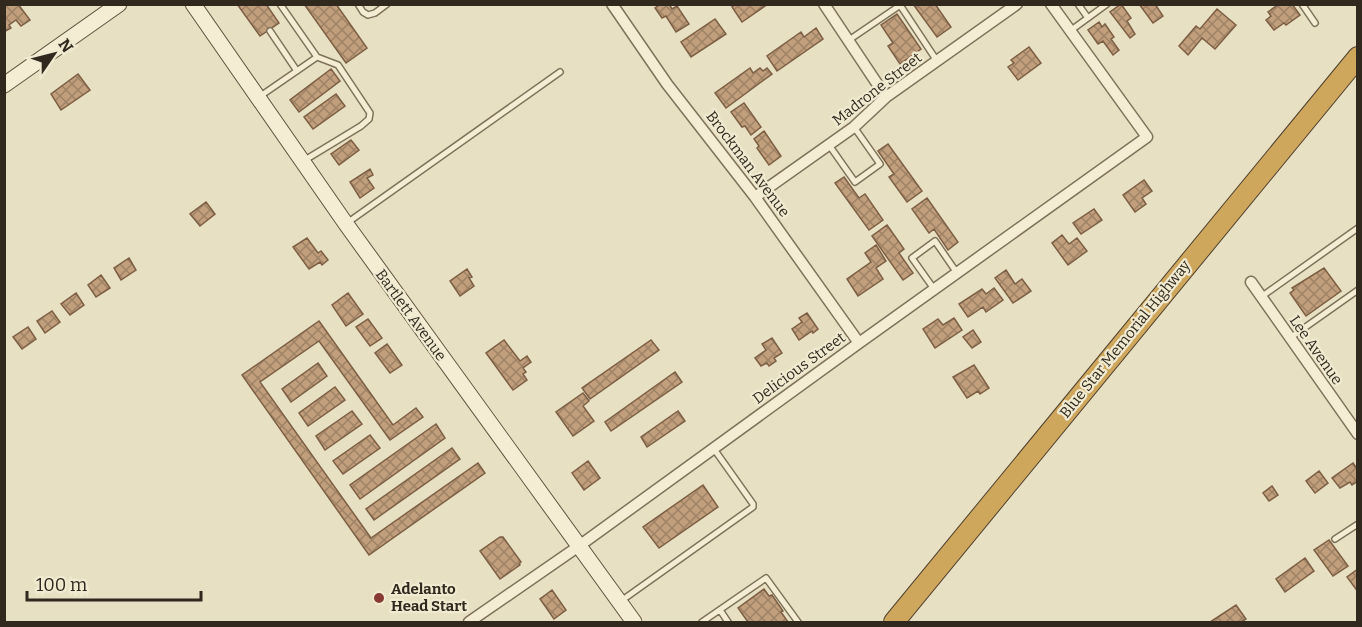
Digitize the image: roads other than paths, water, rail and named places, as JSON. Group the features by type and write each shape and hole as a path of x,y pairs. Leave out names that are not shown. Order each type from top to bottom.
{"highway":[{"name":"Blue Star Memorial Highway","path":"894,622 1358,57"}],"street":[{"path":"4,85 118,4"},
{"name":"Bartlett Avenue","path":"193,4 346,224 634,622"},
{"name":"Brockman Avenue","path":"612,4 667,84 755,197 859,343"},
{"path":"824,4 886,97"},
{"name":"Madrone Street","path":"755,197 854,127 886,97 1017,4"},
{"path":"1051,4 1070,31"},
{"name":"Delicious Street","path":"475,621 1148,137 1070,31"},
{"name":"Lee Avenue","path":"1251,282 1358,434"}],"lane":[{"path":"280,4 317,57 338,65 370,113 369,119 361,126 302,162"},
{"path":"358,4 368,15 387,4"},
{"path":"1078,4 1088,18"},
{"path":"1070,31 1107,4"},
{"path":"1302,4 1315,23"},
{"path":"849,40 899,6 937,61"},
{"path":"270,31 297,71"},
{"path":"257,98 317,57"},
{"path":"346,224 560,72"},
{"path":"829,145 855,182 880,164 854,127"},
{"path":"1261,297 1358,228"},
{"path":"934,290 912,258 935,242 957,273"},
{"path":"1290,339 1358,290"},
{"path":"619,602 753,507 714,449"},
{"path":"1335,539 1358,524"},
{"path":"702,622 766,578 798,622"},
{"path":"720,610 728,622"}],"place":[{"name":"Adelanto Head Start","path":"379,598"}]}
